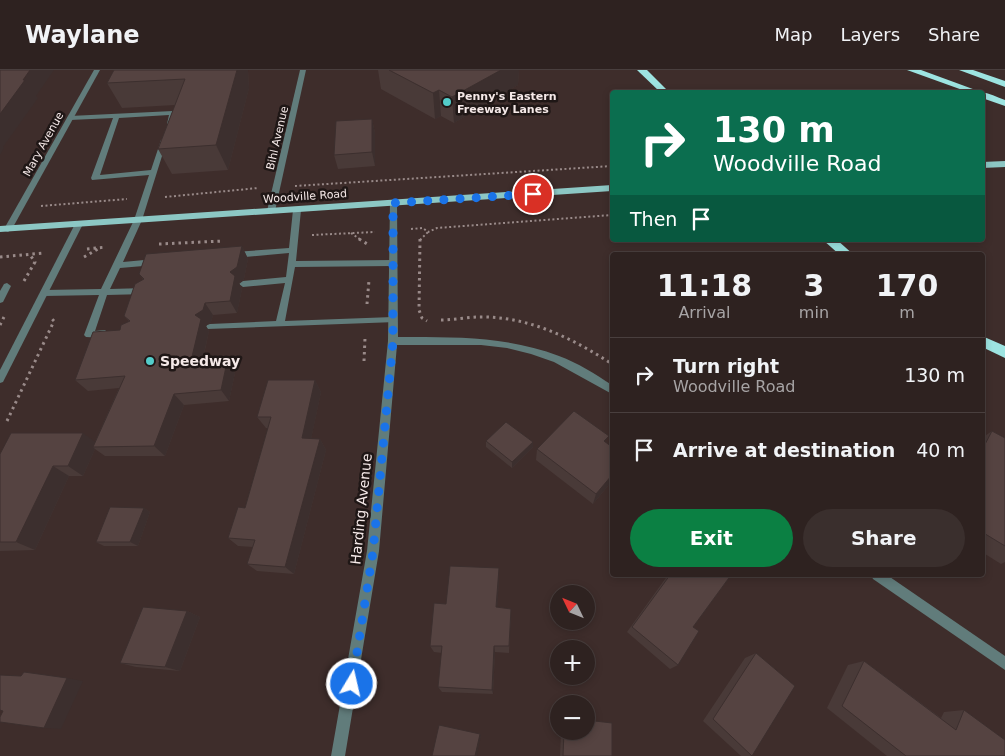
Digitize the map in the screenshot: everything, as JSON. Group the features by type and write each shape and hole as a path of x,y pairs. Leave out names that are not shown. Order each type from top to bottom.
{"highway":[{"path":"642,70 663,90"},
{"path":"912,70 970,90"},
{"path":"964,70 1005,84"},
{"path":"985,96 1005,103"},
{"path":"832,242 844,252"},
{"path":"985,342 1005,352"}],"main road":[{"path":"985,165 1005,164"},
{"name":"Woodville Road","path":"4,229 610,188"}],"street":[{"name":"Mary Avenue","path":"4,229 20,207 97,70"},
{"name":"Bihl Avenue","path":"270,211 303,70"},
{"path":"70,118 173,113 138,220 104,292 89,335 116,333"},
{"path":"117,115 95,178 154,172"},
{"name":"Harding Avenue","path":"338,756 373,552 393,341 393,203"},
{"path":"280,324 290,280 297,210"},
{"path":"1,375 79,224"},
{"path":"224,256 293,250"},
{"path":"116,265 166,261"},
{"path":"292,264 393,263"},
{"path":"243,284 290,280"},
{"path":"0,286 8,286 0,300"},
{"path":"44,293 147,291"},
{"path":"210,327 393,320"},
{"path":"393,341 490,340 526,347 564,361 610,389"},
{"path":"880,577 1005,664"}],"path":[{"path":"20,207 276,187 610,166"},
{"path":"428,232 420,238 419,310 422,318 430,321"},
{"path":"350,233 371,247 364,361"},
{"path":"82,258 100,248"},
{"path":"7,422 54,321 50,317 62,293"},
{"path":"438,320 497,318 548,328 575,340 610,363"}],"building":[{"path":"0,70 30,70 23,80 25,80 0,114"},
{"path":"114,70 237,70 216,145 158,149 185,79 107,83"},
{"path":"389,70 501,70 452,97 439,90 433,93"},
{"path":"372,119 372,152 334,155 336,121"},
{"path":"242,246 237,267 230,272 235,276 230,301 205,303 203,310 195,315 201,319 190,365 227,362 221,390 174,394 154,446 93,447 125,376 75,380 93,332 120,330 121,325 130,321 124,316 135,284 144,279 139,274 146,254"},
{"path":"268,380 315,380 302,438 320,439 285,567 247,564 255,540 228,538 238,507 245,508 271,417 257,417"},
{"path":"574,411 609,436 604,441 610,446 610,477 596,494 537,449"},
{"path":"506,422 533,442 512,462 486,441"},
{"path":"992,431 1005,438 1005,546 985,534 985,444"},
{"path":"11,433 83,433 68,466 53,466 16,542 0,542 0,454"},
{"path":"110,507 144,508 130,542 96,542"},
{"path":"450,566 499,568 496,607 511,609 509,646 494,646 492,690 438,687 442,646 430,646 434,603 446,604"},
{"path":"669,577 730,577 693,627 699,631 678,665 632,627"},
{"path":"143,607 187,611 165,667 120,663"},
{"path":"756,653 795,686 752,756 713,719"},
{"path":"864,661 956,730 964,710 1005,740 1005,756 906,756 842,706"},
{"path":"24,672 67,678 44,728 0,722 3,711 0,710 0,675 21,676"},
{"path":"595,721 612,723 612,756 563,756 564,740 595,740"},
{"path":"439,725 480,734 475,756 432,756"}],"place":[{"name":"Penny's Eastern Freeway Lanes","path":"447,102"},
{"name":"Speedway","path":"150,361"}],"route":[{"path":"352,684 373,552 393,341 393,203 533,194"}]}
